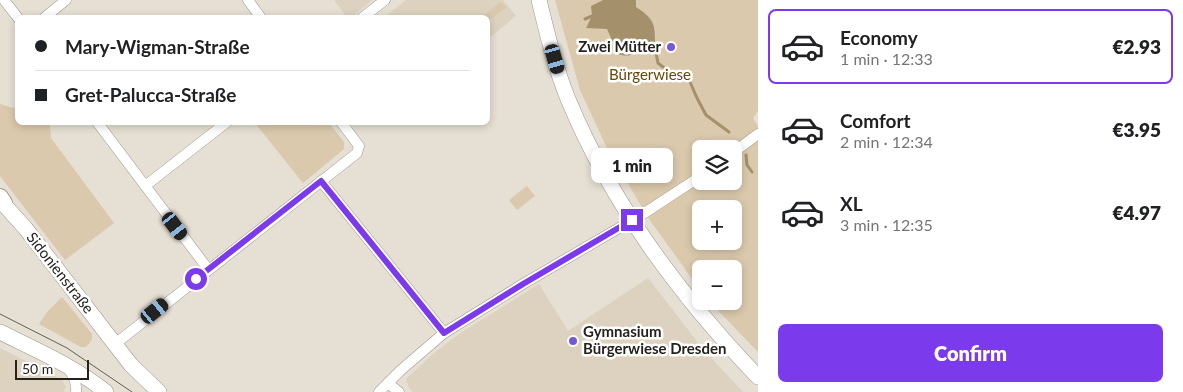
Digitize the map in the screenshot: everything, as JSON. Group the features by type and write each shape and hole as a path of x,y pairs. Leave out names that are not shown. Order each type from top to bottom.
{"main road":[{"path":"539,0 567,98 594,154 632,220 661,264 695,309 758,377"},
{"name":"Sidonienstraße","path":"1,200 131,365 158,392"},
{"path":"0,332 66,364 106,392"}],"street":[{"path":"4,0 16,15"},
{"path":"48,15 66,0"},
{"path":"248,0 259,15"},
{"path":"366,15 385,0"},
{"path":"99,125 208,269"},
{"path":"145,186 223,125"},
{"path":"115,344 356,153 359,146 343,125"},
{"path":"742,146 758,134"},
{"path":"321,181 444,333"},
{"path":"379,392 400,370 444,333 692,182"},
{"path":"66,364 74,377 76,392"},
{"path":"388,383 399,392"}],"shaded area":[{"path":"334,0 372,0 354,15 345,15"},
{"path":"406,0 503,0 516,16 490,37 490,15 387,15"},
{"path":"603,0 636,0 636,7 649,17 654,27 656,53 643,47 629,55 618,54 607,29 586,28 592,16 591,6"},
{"name":"Gymnasium Bürgerwiese Dresden","path":"648,278 703,349 743,392 413,392 409,388 406,379 433,354 459,334 539,284 568,331"},
{"path":"0,348 62,380 66,387 63,392 0,392"}],"green space":[{"name":"Bürgerwiese","path":"555,0 758,0 758,111 753,118 758,126 758,352 718,310 742,310 742,260 692,260 692,279 649,219 607,148 580,90"},
{"path":"501,2 506,7 490,20 490,15 484,15"},
{"path":"0,104 15,108 15,125 49,125 51,138 114,223 65,260 0,176"},
{"path":"257,125 331,125 344,142 344,149 303,183"},
{"path":"527,186 535,196 517,210 509,200"},
{"path":"62,297 92,334 92,340 86,347 81,347 39,324 47,312"}],"waterway":[{"path":"585,19 592,16"},
{"path":"656,53 658,63 668,71 690,82 706,115 729,132"},
{"path":"746,155 747,165 752,172"}],"tram line":[{"path":"0,314 67,348 132,392"}],"place":[{"name":"Zwei Mütter","path":"671,47"},
{"name":"Gymnasium Bürgerwiese Dresden","path":"573,341"}],"route":[{"path":"196,279 321,181 444,333 632,220"}]}
